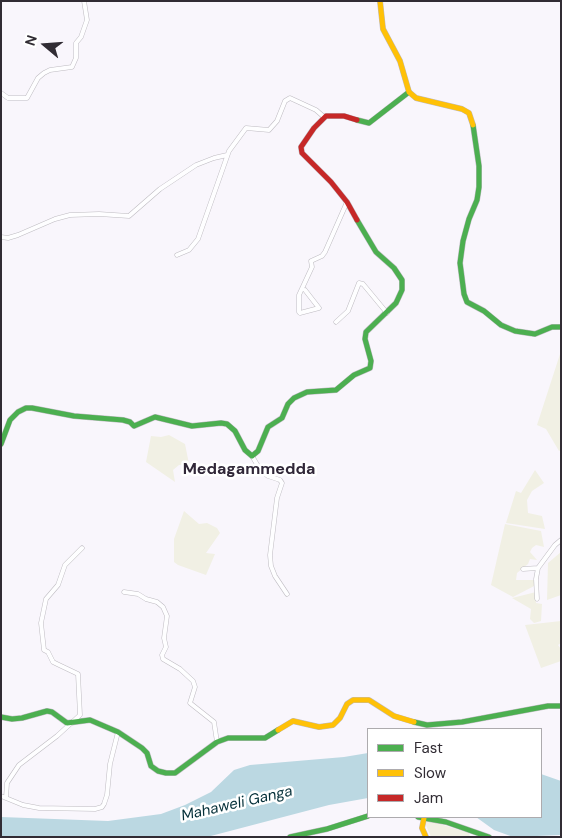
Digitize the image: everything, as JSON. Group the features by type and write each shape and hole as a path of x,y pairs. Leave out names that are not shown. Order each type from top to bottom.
{"street":[{"path":"1,93 8,98 28,98 38,78 44,73 50,70 72,67 76,58 76,43 81,37 88,16 84,1"},
{"path":"380,1 384,28 400,61 408,92 416,98 462,109 469,113 474,129 479,166 479,187 463,241 460,263 464,294 467,302 484,311 501,325 514,331 535,334 552,327 561,327"},
{"path":"252,456 258,451 268,427 281,419 288,404 294,398 307,392 336,390 354,375 370,368 371,361 365,335 387,313 401,295 402,290 402,280 394,268 372,246 347,202 301,150 306,139 324,117 330,115 344,116 369,123 408,92"},
{"path":"177,255 189,250 198,240 227,156 246,128 267,131 279,117 282,104 287,99 293,99 316,110 324,117"},
{"path":"1,237 18,236 54,218 70,215 130,216 160,189 196,165 214,158 227,156"},
{"path":"305,290 319,308 299,312 299,295 312,267 311,261 322,256 325,252 347,202"},
{"path":"336,322 350,309 359,283 363,284 387,313"},
{"path":"1,444 10,420 18,412 26,408 74,416 123,420 130,422 134,426 155,417 192,426 204,426 221,422 227,424 234,431 245,450 252,456 261,471 268,476 280,480 282,483 277,498 270,555 273,571 286,594"},
{"path":"537,599 536,579 538,568 561,540"},
{"path":"6,798 7,783 19,765 57,736 80,715 78,674 53,662 48,652 44,650 41,623 46,599 58,585 65,565 82,548"},
{"path":"523,569 538,568"},
{"path":"124,592 138,594 146,600 157,602 163,607 167,616 164,638 166,647 162,655 163,658 180,669 194,682 195,687 190,703 214,722 217,742"},
{"path":"1,717 22,718 46,711 52,712 70,724 90,720 118,732 146,753 151,766 166,774 175,773 217,742 234,737 265,738 293,722 315,727 328,726 338,722 347,704 353,700 373,701 386,713 427,725 454,723 548,706 561,706"},
{"path":"1,796 22,805 39,808 95,809 102,807 107,794 110,764 118,732"},
{"path":"290,837 327,829 367,816"},
{"path":"426,837 422,828 424,818 446,822 489,837"}],"shaded area":[{"path":"561,351 561,450 559,451 546,429 537,425"},
{"path":"169,435 185,444 189,464 179,465 173,470 175,482 146,462 151,436 161,437"},
{"path":"535,470 544,483 532,491 527,500 528,513 542,516 545,529 506,523 516,491 521,493"},
{"path":"184,511 199,524 207,523 217,528 220,533 206,553 215,554 206,575 174,562 174,539"},
{"path":"505,524 541,531 544,547 536,545 532,548 530,552 537,560 530,559 528,564 517,573 516,580 537,580 538,584 513,597 491,585"},
{"path":"561,552 561,595 547,600 548,563"},
{"path":"536,592 536,603 542,604 541,621 534,623 530,619 531,609 512,598"},
{"path":"561,621 561,643 558,645 561,649 561,661 541,668 525,625"},
{"path":"427,820 469,833 470,837 431,837 425,823"}],"water":[{"name":"Mahaweli Ganga","path":"367,753 367,798 329,805 207,837 1,837 1,817 108,821 161,814 211,792 234,770 250,765"},
{"path":"542,774 561,781 561,835 513,837 494,830 477,818 542,818"}],"traffic: fast":[{"path":"357,120 369,123 409,92"},
{"path":"473,125 479,166 479,187 477,200 463,241 460,263 464,294 467,302 484,311 501,325 515,331 535,334 552,327 561,327"},
{"path":"1,444 10,420 18,412 26,408 32,408 74,416 123,420 130,422 134,426 155,417 192,426 227,424 235,431 245,450 252,456 258,451 268,427 282,418 288,404 294,398 307,392 336,390 354,375 370,368 371,361 365,339 366,332 396,303 402,290 402,280 394,268 376,252 357,220"},
{"path":"414,722 427,725 462,722 548,706 561,706"},
{"path":"1,717 22,718 47,711 52,712 67,723 90,720 118,732 142,748 147,753 151,766 158,771 166,773 175,773 217,742 228,738 265,738 278,730"},
{"path":"290,837 327,829 367,816"},
{"path":"424,818 446,822 489,837"}],"traffic: slow":[{"path":"380,1 383,29 400,61 409,92 416,98 462,109 469,113 473,125"},
{"path":"278,730 293,721 319,727 333,725 340,718 347,704 353,700 369,700 394,716 414,722"},
{"path":"424,818 422,828 426,837"}],"traffic: jam":[{"path":"357,120 344,116 326,116 314,128 301,147 302,153 331,182 347,202 357,220"}],"district":[{"name":"Medagammedda","path":"249,470"}]}
